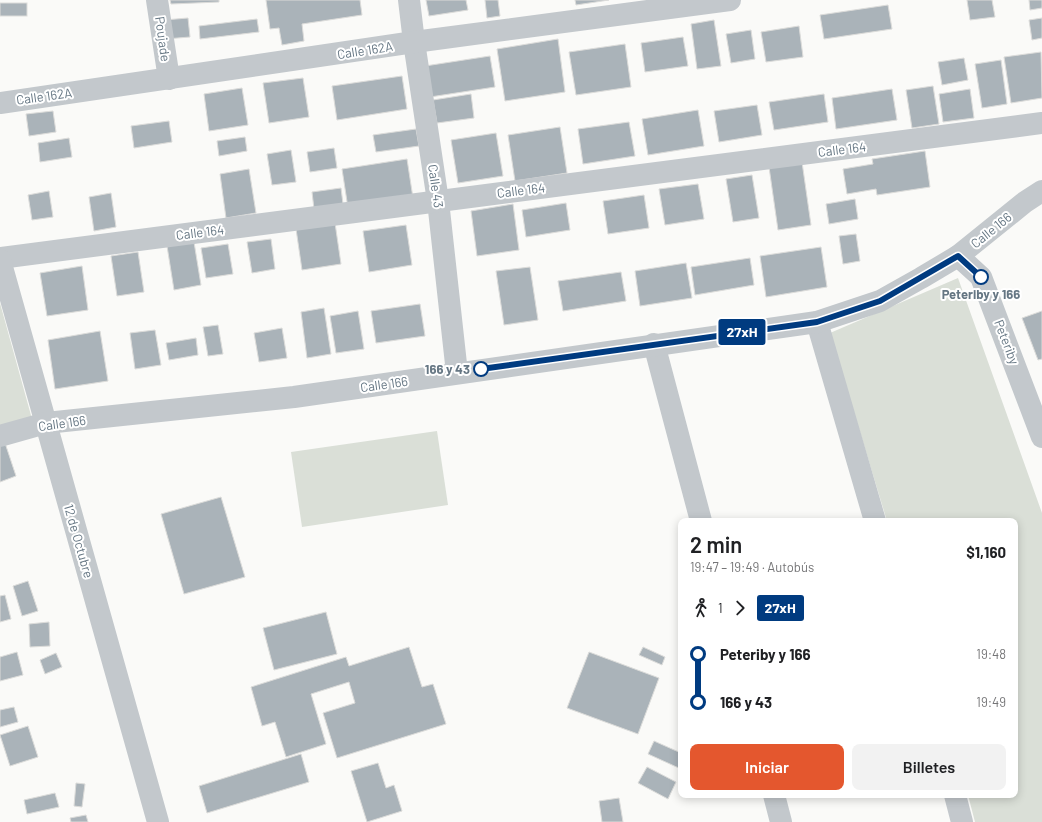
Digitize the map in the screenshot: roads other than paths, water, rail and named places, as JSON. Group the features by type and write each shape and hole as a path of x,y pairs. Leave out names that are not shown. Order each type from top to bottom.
{"street":[{"name":"Poujade","path":"157,0 169,79"},
{"name":"Calle 43","path":"409,0 438,201 457,373"},
{"name":"Calle 162A","path":"0,102 169,79 414,42 730,0"},
{"name":"Calle 164","path":"0,259 1042,123"},
{"name":"Calle 166","path":"0,436 46,423 294,397 654,344 817,322 880,301 958,256 1025,202 1042,191"},
{"name":"Peteriby","path":"958,256 981,277 1035,393 1042,438"},
{"name":"12 de Octubre","path":"0,259 158,822"},
{"path":"817,322 874,518"},
{"path":"654,344 700,518"},
{"path":"775,798 781,822"},
{"path":"956,798 962,822"}],"place":[{"name":"Peteriby y 166","path":"981,277"},
{"name":"166 y 43","path":"481,369"}]}
